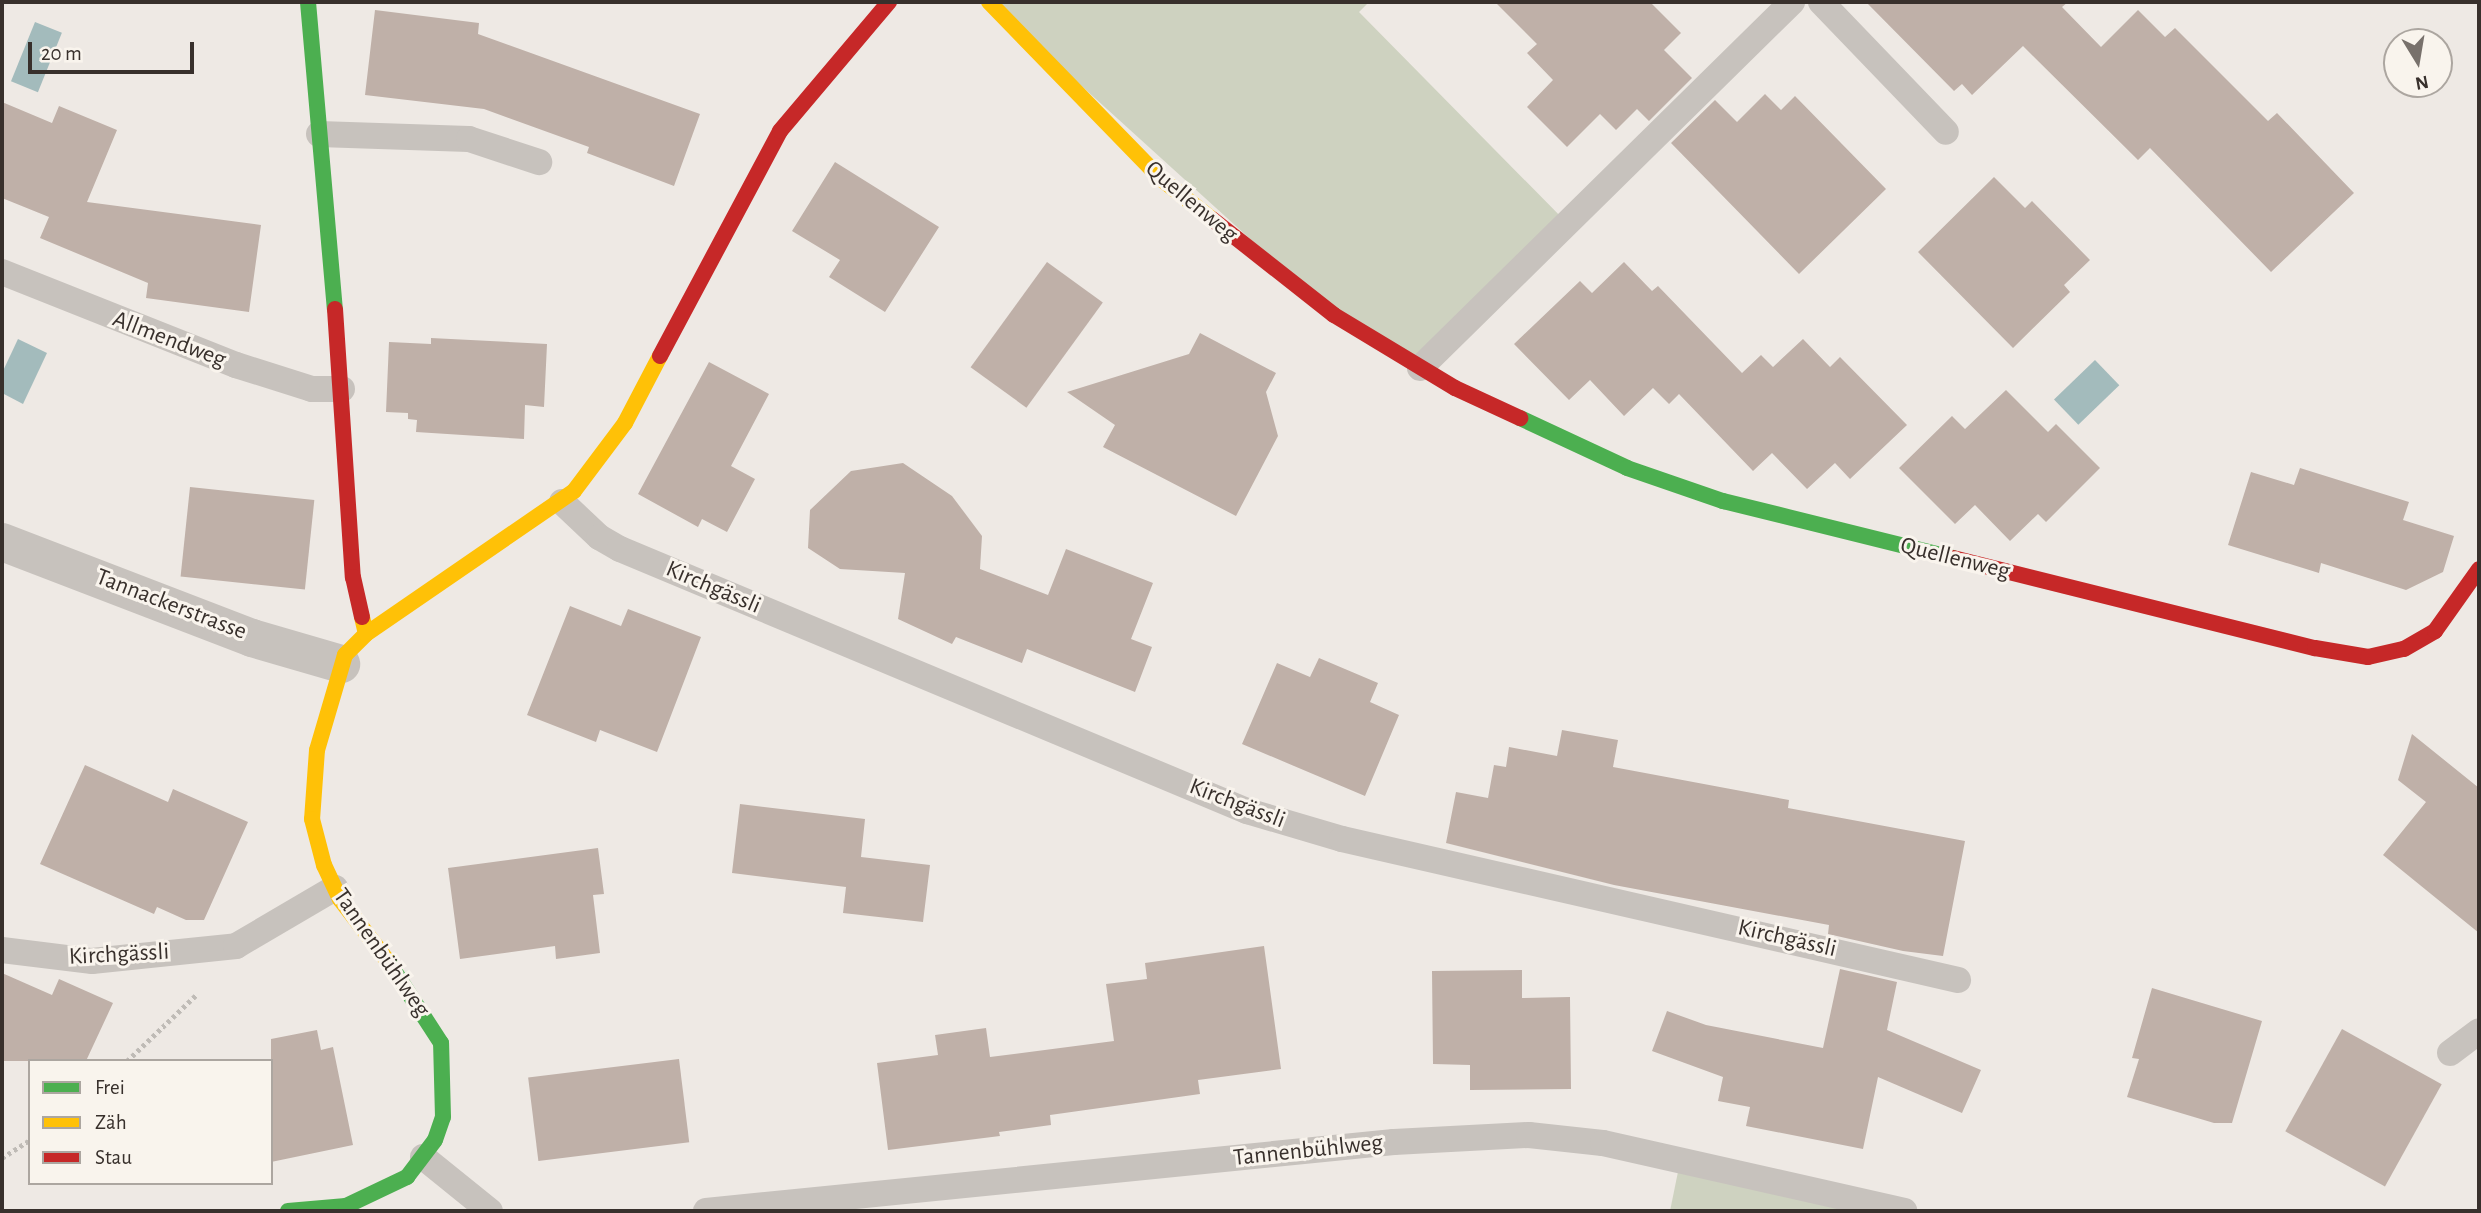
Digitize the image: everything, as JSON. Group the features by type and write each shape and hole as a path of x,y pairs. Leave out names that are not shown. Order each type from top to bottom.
{"street":[{"path":"308,2 342,389 353,577 366,634"},
{"path":"341,664 366,634 562,502 625,423 780,131 889,2"},
{"name":"Quellenweg","path":"989,2 1115,134 1219,228 1334,315 1420,368 1528,425 1627,468 1723,501 2315,648 2368,657 2404,649 2445,621 2479,571"},
{"name":"Tannackerstrasse","path":"2,542 252,638 341,664"},
{"name":"Tannenbühlweg","path":"288,1211 346,1206 390,1189 424,1157 443,1117 441,1043 410,990 359,929 335,888 312,819 312,787 317,750 341,664"}],"lane":[{"path":"1420,368 1792,2"},
{"path":"1821,2 1946,132"},
{"path":"318,134 469,139 539,162"},
{"name":"Allmendweg","path":"2,272 236,365 312,389 342,389"},
{"name":"Kirchgässli","path":"562,502 599,537 620,549 1274,820 1958,980"},
{"name":"Kirchgässli","path":"2,950 92,961 236,946 335,888"},
{"path":"2450,1053 2479,1031"},
{"name":"Tannenbühlweg","path":"706,1211 1381,1143 1530,1135 1603,1143 1904,1211"},
{"path":"424,1157 489,1211"}],"path":[{"path":"129,1059 226,966 236,946"},
{"path":"2,1158 28,1141"}],"green space":[{"path":"989,2 1369,2 1359,12 1568,224 1420,368 1334,315"},
{"path":"1680,1162 1904,1211 1670,1211"}],"water":[{"path":"35,22 62,33 38,92 11,81"},
{"path":"18,339 47,353 23,404 2,393 2,373"},
{"path":"2095,360 2119,385 2078,425 2054,400"}],"building":[{"path":"1495,2 1650,2 1681,33 1664,50 1692,78 1649,121 1637,109 1616,130 1600,114 1567,147 1527,107 1553,80 1527,53 1537,44"},
{"path":"1866,2 2068,2 2062,7 2101,47 2138,10 2165,37 2175,28 2268,121 2277,113 2354,193 2271,272 2150,148 2138,160 2023,46 1972,95 1962,84 1954,91"},
{"path":"375,10 479,23 478,34 700,114 674,186 587,153 589,147 484,109 365,95"},
{"path":"1765,94 1781,110 1795,96 1886,189 1799,274 1671,143 1715,100 1737,122"},
{"path":"2,102 52,123 59,106 117,130 87,202 261,225 249,312 146,298 148,283 40,238 49,217 2,198"},
{"path":"835,162 939,227 885,312 829,277 840,260 792,231"},
{"path":"1994,177 2025,208 2032,201 2090,260 2064,285 2070,292 2013,348 1918,252"},
{"path":"1047,262 1103,303 1026,408 971,367"},
{"path":"1624,262 1652,291 1658,286 1742,373 1761,355 1773,367 1803,339 1830,367 1840,357 1907,425 1850,479 1835,463 1807,489 1772,453 1753,471 1679,394 1669,404 1653,388 1624,416 1590,380 1569,400 1514,344 1580,281 1592,293"},
{"path":"1200,333 1276,373 1266,392 1278,436 1236,516 1103,447 1115,425 1067,392 1189,354"},
{"path":"431,338 547,344 544,407 525,405 524,439 416,432 417,420 408,419 408,413 386,412 389,342 431,344"},
{"path":"709,362 769,394 731,466 755,479 727,532 702,519 698,527 638,494"},
{"path":"2006,390 2048,432 2056,424 2100,468 2046,522 2038,514 2010,541 1975,505 1955,524 1899,468 1952,416 1965,429"},
{"path":"903,463 952,496 982,536 980,569 1048,595 1066,549 1153,583 1131,639 1152,647 1135,692 1027,649 1022,663 956,637 952,644 898,619 905,573 840,569 808,548 810,510 851,471"},
{"path":"2300,468 2409,502 2403,520 2454,536 2443,572 2406,590 2321,563 2319,573 2228,545 2251,472 2294,485"},
{"path":"190,487 314,500 305,590 181,577"},
{"path":"570,606 621,626 628,609 701,637 657,752 600,730 596,742 527,715"},
{"path":"1319,658 1378,683 1370,702 1399,715 1365,796 1242,744 1277,663 1310,677"},
{"path":"1562,730 1618,740 1613,767 1789,800 1788,808 1965,841 1943,956 1903,951 1828,934 1829,925 1614,885 1446,843 1456,792 1488,798 1494,765 1506,767 1509,747 1557,756"},
{"path":"2412,734 2479,788 2479,933 2383,855 2426,802 2398,780"},
{"path":"85,765 168,802 173,789 248,822 204,920 186,920 157,907 154,914 40,864"},
{"path":"740,804 865,819 861,857 930,865 923,922 843,913 846,887 732,873"},
{"path":"598,848 604,894 593,895 600,953 556,959 555,946 460,959 448,868"},
{"path":"1264,946 1281,1069 1198,1080 1200,1094 1050,1115 1051,1125 999,1132 1000,1136 888,1150 877,1063 938,1055 935,1035 986,1028 990,1057 1114,1041 1106,984 1147,979 1145,963"},
{"path":"1840,969 1897,982 1887,1030 1981,1070 1962,1113 1878,1077 1863,1149 1746,1126 1750,1107 1718,1101 1723,1077 1652,1051 1667,1011 1706,1025 1823,1048"},
{"path":"1522,970 1522,998 1570,997 1571,1089 1470,1090 1470,1065 1433,1064 1432,971"},
{"path":"2,973 52,995 59,979 113,1003 87,1059 2,1061"},
{"path":"2152,988 2262,1021 2232,1123 2214,1123 2127,1097 2139,1059 2132,1058"},
{"path":"2342,1029 2442,1084 2385,1187 2285,1131"},
{"path":"317,1030 321,1050 333,1047 353,1145 273,1162 271,1039"},
{"path":"679,1059 689,1142 538,1161 528,1078"}],"traffic: fast":[{"path":"308,2 335,309"},
{"path":"1520,418 1627,468 1723,501 1953,558"},
{"path":"288,1211 346,1206 407,1177 435,1140 443,1117 441,1043 387,960"}],"traffic: slow":[{"path":"989,2 1160,178 1212,219"},
{"path":"366,634 574,491 625,423 660,356"},
{"path":"362,617 366,634 345,655 317,750 312,819 324,865 340,899 387,960"}],"traffic: jam":[{"path":"660,356 780,131 889,2"},
{"path":"1212,219 1334,315 1455,388 1520,418"},
{"path":"335,309 353,577 362,617"},
{"path":"1953,558 2315,648 2368,657 2404,649 2435,631 2479,569"}]}
